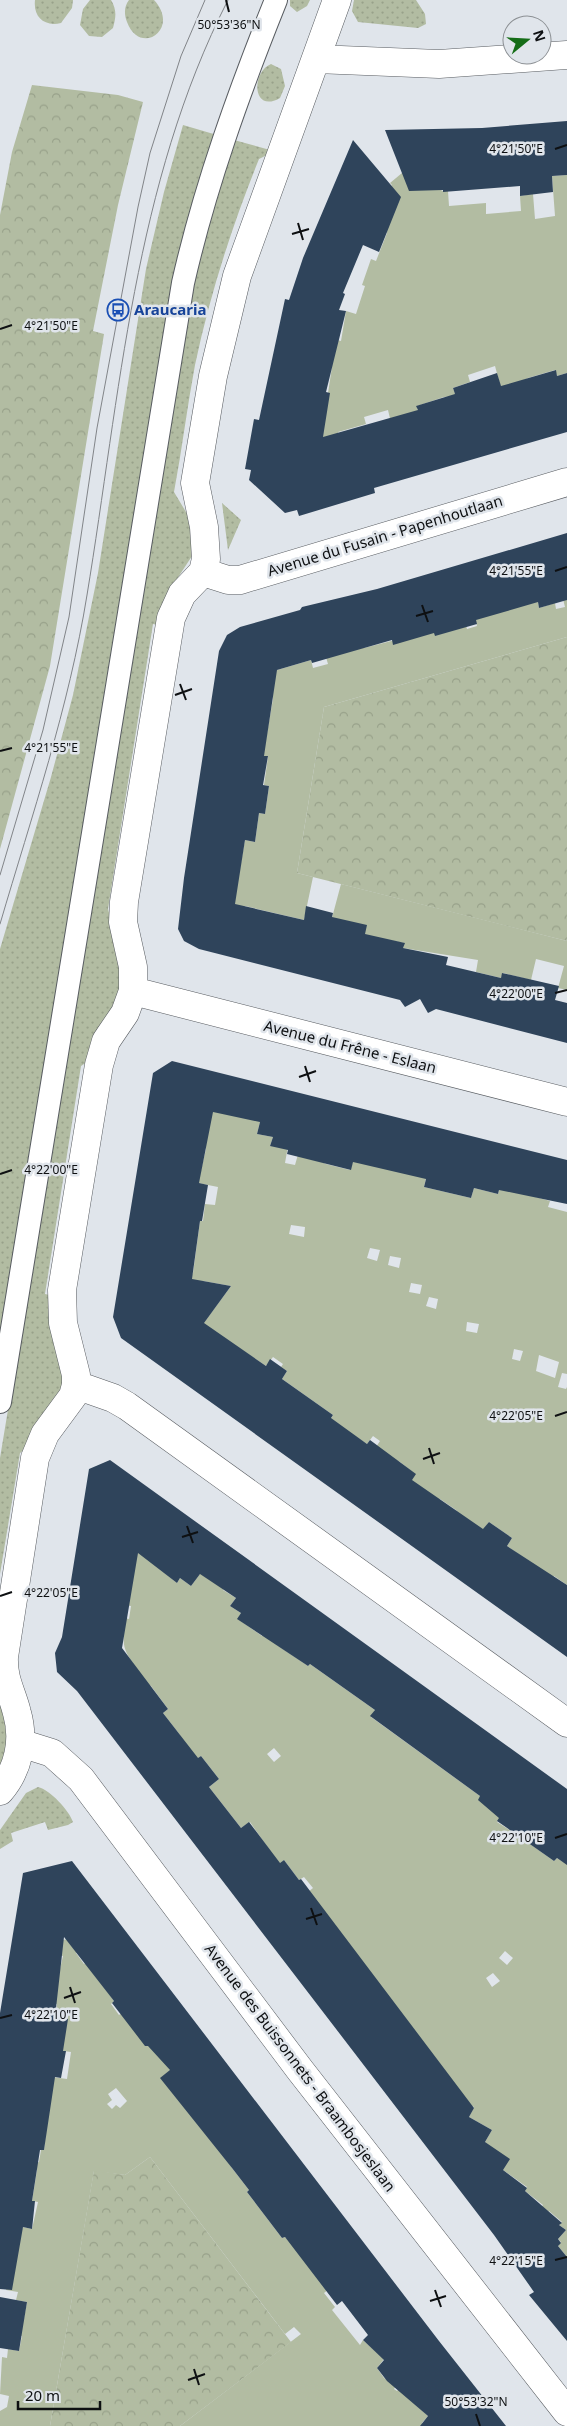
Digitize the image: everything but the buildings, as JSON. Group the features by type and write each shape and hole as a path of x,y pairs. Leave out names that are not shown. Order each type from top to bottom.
{"street":[{"path":"0,1402 183,283 200,211 215,164 276,0"},
{"path":"0,1791 12,1774 20,1743 17,1712 6,1685 4,1671 35,1458 40,1445 73,1396 76,1386 76,1375 63,1323 62,1290 99,1065 106,1041 125,1013 133,991 133,967 123,922 127,884 171,618 182,594 202,572 206,559 206,542 195,483 223,330 248,241 337,0"},
{"path":"316,59 439,64 567,55"},
{"name":"Avenue du Fusain - Papenhoutlaan","path":"202,572 228,580 240,580 567,482"},
{"name":"Avenue du Frêne - Eslaan","path":"133,991 567,1102"},
{"path":"76,1386 113,1398 126,1406 567,1723"},
{"name":"Avenue des Buissonnets - Braambosjeslaan","path":"20,1743 52,1753 81,1779 300,2070 567,2412"}],"green space":[{"path":"35,0 73,0 72,8 61,23 55,24 45,22 38,16"},
{"path":"90,0 111,0 115,10 113,28 102,37 89,36 80,25 83,9"},
{"path":"129,0 154,0 161,11 163,21 161,29 156,35 148,38 140,37 133,32 125,16 125,8"},
{"path":"290,0 310,0 307,6 297,12 290,6"},
{"path":"354,0 416,0 425,14 426,24 418,28 358,22 352,11"},
{"path":"271,64 281,69 285,86 280,98 264,101 258,90 258,82 264,68"},
{"path":"32,85 118,95 143,102 118,205 93,331 104,334 50,666 0,849 0,215 12,152"},
{"path":"183,125 217,135 0,1346 0,949 51,777 73,695 98,573 146,269 164,192"},
{"path":"234,140 270,150 269,154 259,159 240,209 215,286 195,365 174,492 189,517 194,553 173,585 163,626 153,624 108,909 118,945 121,991 90,1060 81,1066 45,1294 54,1296 66,1382 29,1446 20,1453 0,1574 0,1458 201,244"},
{"path":"402,173 443,191 448,191 449,206 486,203 486,214 521,211 520,196 533,194 535,219 555,216 552,176 567,175 567,373 557,376 555,370 528,378 502,392 495,366 468,375 470,382 453,388 456,396 444,397 417,406 420,419 392,427 388,410 364,417 366,424 338,432 341,442 285,456 328,393 332,367 327,365 330,338 341,341 346,311 356,314 365,286 362,285 371,259 376,261 387,233 388,189 392,185 390,183"},
{"path":"222,503 241,520 228,550"},
{"path":"567,594 567,637 324,707 297,873 313,877 304,920 245,906 244,909 233,907 245,840 255,842 259,813 265,814 269,786 264,785 268,757 263,756 273,699 267,673 311,660 313,668 328,664 325,654 362,640 364,648 465,622 467,629 477,626 472,604 538,602 539,608 555,603 556,609 565,607 562,595"},
{"path":"567,637 567,941 297,873 324,707"},
{"path":"341,884 567,941 567,990 558,988 564,966 536,959 531,980 503,973 501,978 476,972 478,960 403,948 404,943 329,929"},
{"path":"193,1107 261,1118 257,1134 273,1137 270,1146 288,1146 285,1163 295,1165 299,1151 326,1164 350,1170 353,1161 426,1178 424,1187 471,1198 474,1188 498,1194 500,1187 550,1201 548,1207 567,1212 567,1374 562,1373 558,1387 566,1389 567,1387 567,1585 554,1576 548,1583 530,1562 507,1546 512,1538 489,1522 475,1541 456,1510 440,1499 434,1506 407,1486 415,1474 400,1462 374,1450 380,1441 373,1436 367,1444 330,1420 333,1415 282,1379 287,1371 281,1367 283,1364 273,1357 266,1366 203,1324 231,1286 203,1281 174,1303 193,1273 200,1221 203,1221 205,1204 215,1205 218,1187 198,1183 206,1149","holes":["291,1225 305,1227 304,1237 289,1234","370,1248 380,1250 377,1261 367,1258","390,1256 401,1258 399,1268 388,1265","411,1283 422,1285 420,1294 409,1292","429,1297 438,1299 436,1309 426,1306","467,1322 479,1324 477,1333 466,1331","514,1349 523,1351 520,1361 512,1359","539,1355 559,1362 555,1378 536,1371"]},
{"path":"130,1545 177,1583 180,1578 191,1586 202,1571 226,1584 223,1590 236,1598 230,1606 241,1613 238,1619 262,1636 265,1631 277,1645 308,1666 310,1664 375,1710 371,1717 480,1796 500,1818 497,1822 511,1831 513,1828 523,1839 554,1861 557,1858 563,1862 567,1856 567,2257 558,2246 561,2242 558,2239 566,2230 559,2225 562,2222 549,2211 545,2215 539,2211 543,2205 525,2191 527,2187 503,2170 485,2142 492,2130 469,2117 474,2107 470,2105 308,1892 313,1888 304,1877 299,1880 284,1860 279,1864 250,1822 241,1828 209,1787 219,1779 201,1756 186,1767 180,1735 163,1713 168,1709 151,1686 118,1675 133,1663 124,1647 125,1618 129,1619 131,1606 117,1604","holes":["274,1748 281,1756 274,1762 267,1754","505,1951 513,1958 507,1965 499,1958","493,1973 500,1981 492,1987 486,1978"]},
{"path":"0,1691 10,1728 0,1773"},
{"path":"38,1787 48,1792 58,1801 68,1812 73,1822 48,1830 45,1822 11,1833 13,1841 0,1849 0,1830 26,1793"},
{"path":"70,1939 79,1951 76,1953 84,1964 87,1962 114,2001 111,2004 119,2015 122,2013 155,2046 232,2168 249,2190 247,2192 282,2238 285,2237 334,2285 324,2293 335,2307 332,2310 360,2345 363,2340 384,2359 377,2368 384,2378 396,2386 394,2389 397,2391 399,2389 428,2416 422,2423 424,2426 180,2426 301,2334 294,2327 285,2334 150,2157 125,2175 94,2171 50,2426 0,2426 0,2411 7,2407 9,2396 0,2394 2,2357 7,2358 8,2349 19,2351 22,2336 11,2334 14,2316 24,2318 27,2302 16,2300 18,2292 6,2290 12,2254 23,2227 32,2229 38,2202 32,2201 37,2170 36,2163 39,2162 41,2150 44,2150 52,2077 67,2079 71,2052 56,2050 63,2018 55,2017 57,2004 52,2003 63,1956 59,1955 62,1940","holes":["116,2088 127,2101 120,2108 116,2105 112,2109 107,2104 112,2100 108,2094"]},
{"path":"150,2157 291,2342 180,2426 50,2426 94,2170 125,2175"}],"tram line":[{"path":"0,875 43,730 69,617 97,428 138,207 150,153 181,56 205,0"},
{"path":"0,924 49,761 79,637 121,367 151,216 171,142 196,70 228,0"}],"place":[{"name":"Araucaria","path":"118,310"}]}
